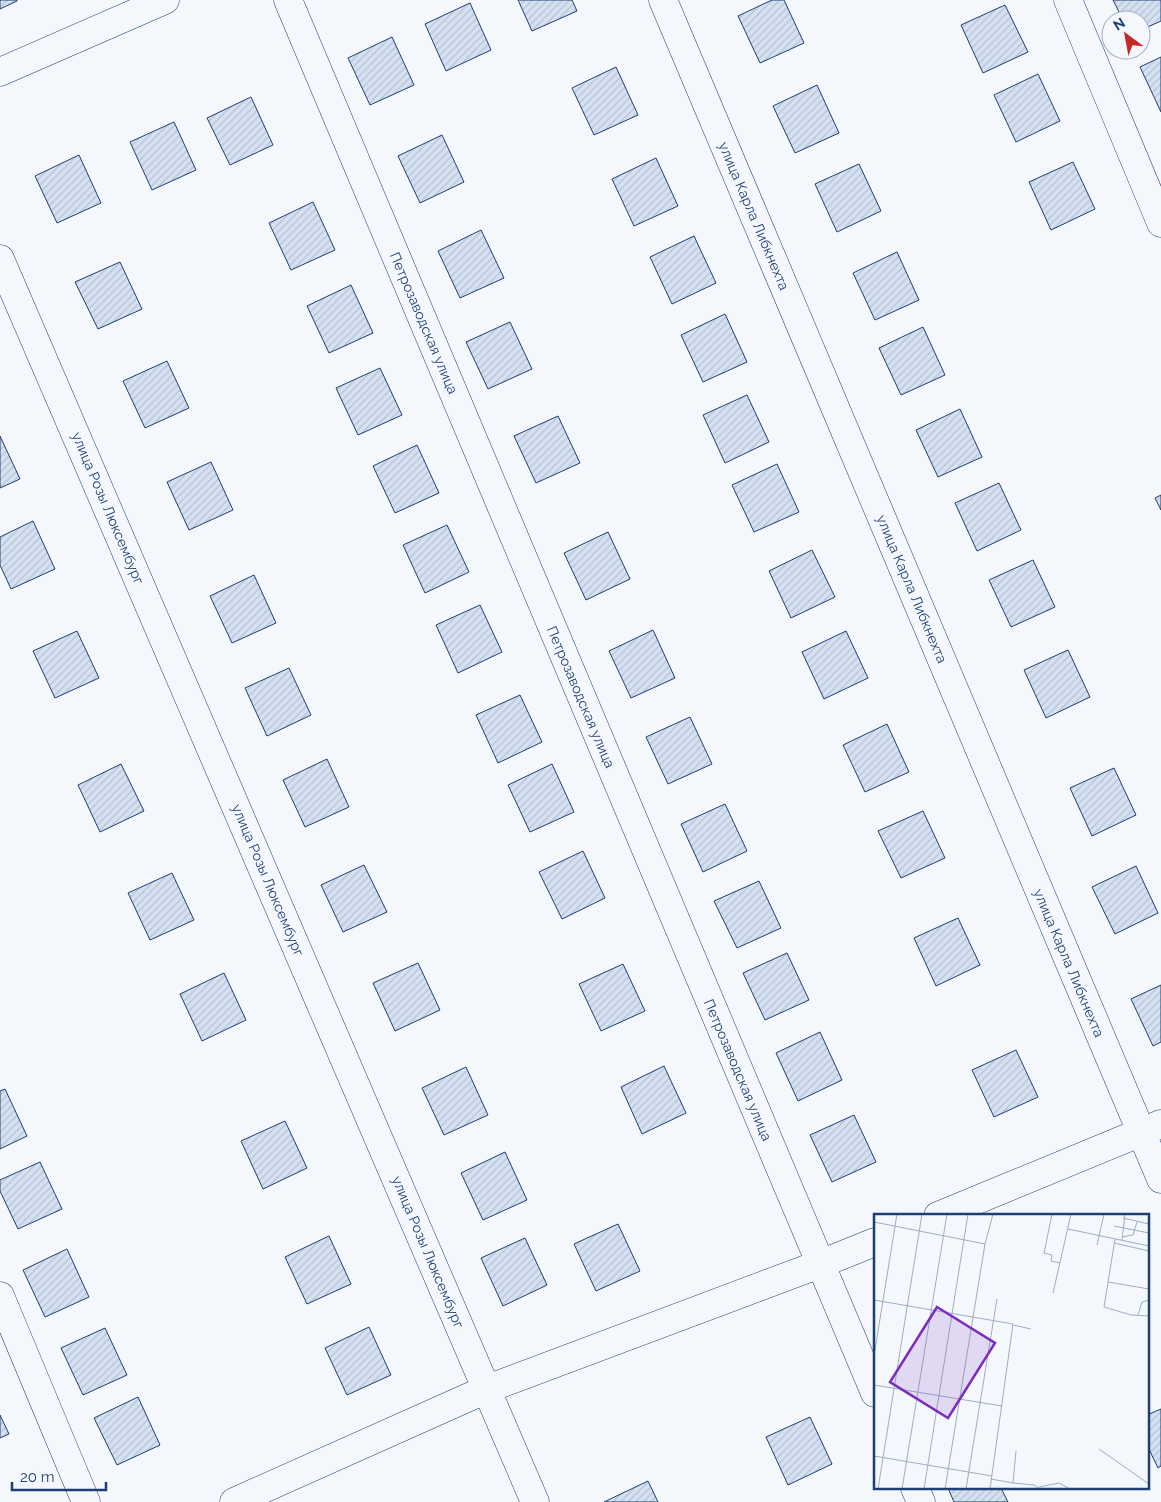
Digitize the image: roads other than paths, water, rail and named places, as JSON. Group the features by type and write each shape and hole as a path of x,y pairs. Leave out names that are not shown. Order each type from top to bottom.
{"street":[{"path":"0,72 164,0"},
{"name":"Петрозаводская улица","path":"288,0 874,1391"},
{"name":"улица Карла Либкнехта","path":"663,0 1151,1128 1161,1179"},
{"path":"1068,0 1161,223"},
{"name":"улица Розы Люксембург","path":"0,258 535,1502"},
{"path":"943,1214 1151,1128"},
{"path":"234,1502 487,1390 874,1242"},
{"path":"0,1296 86,1502"},
{"path":"916,1490 921,1502"}]}
